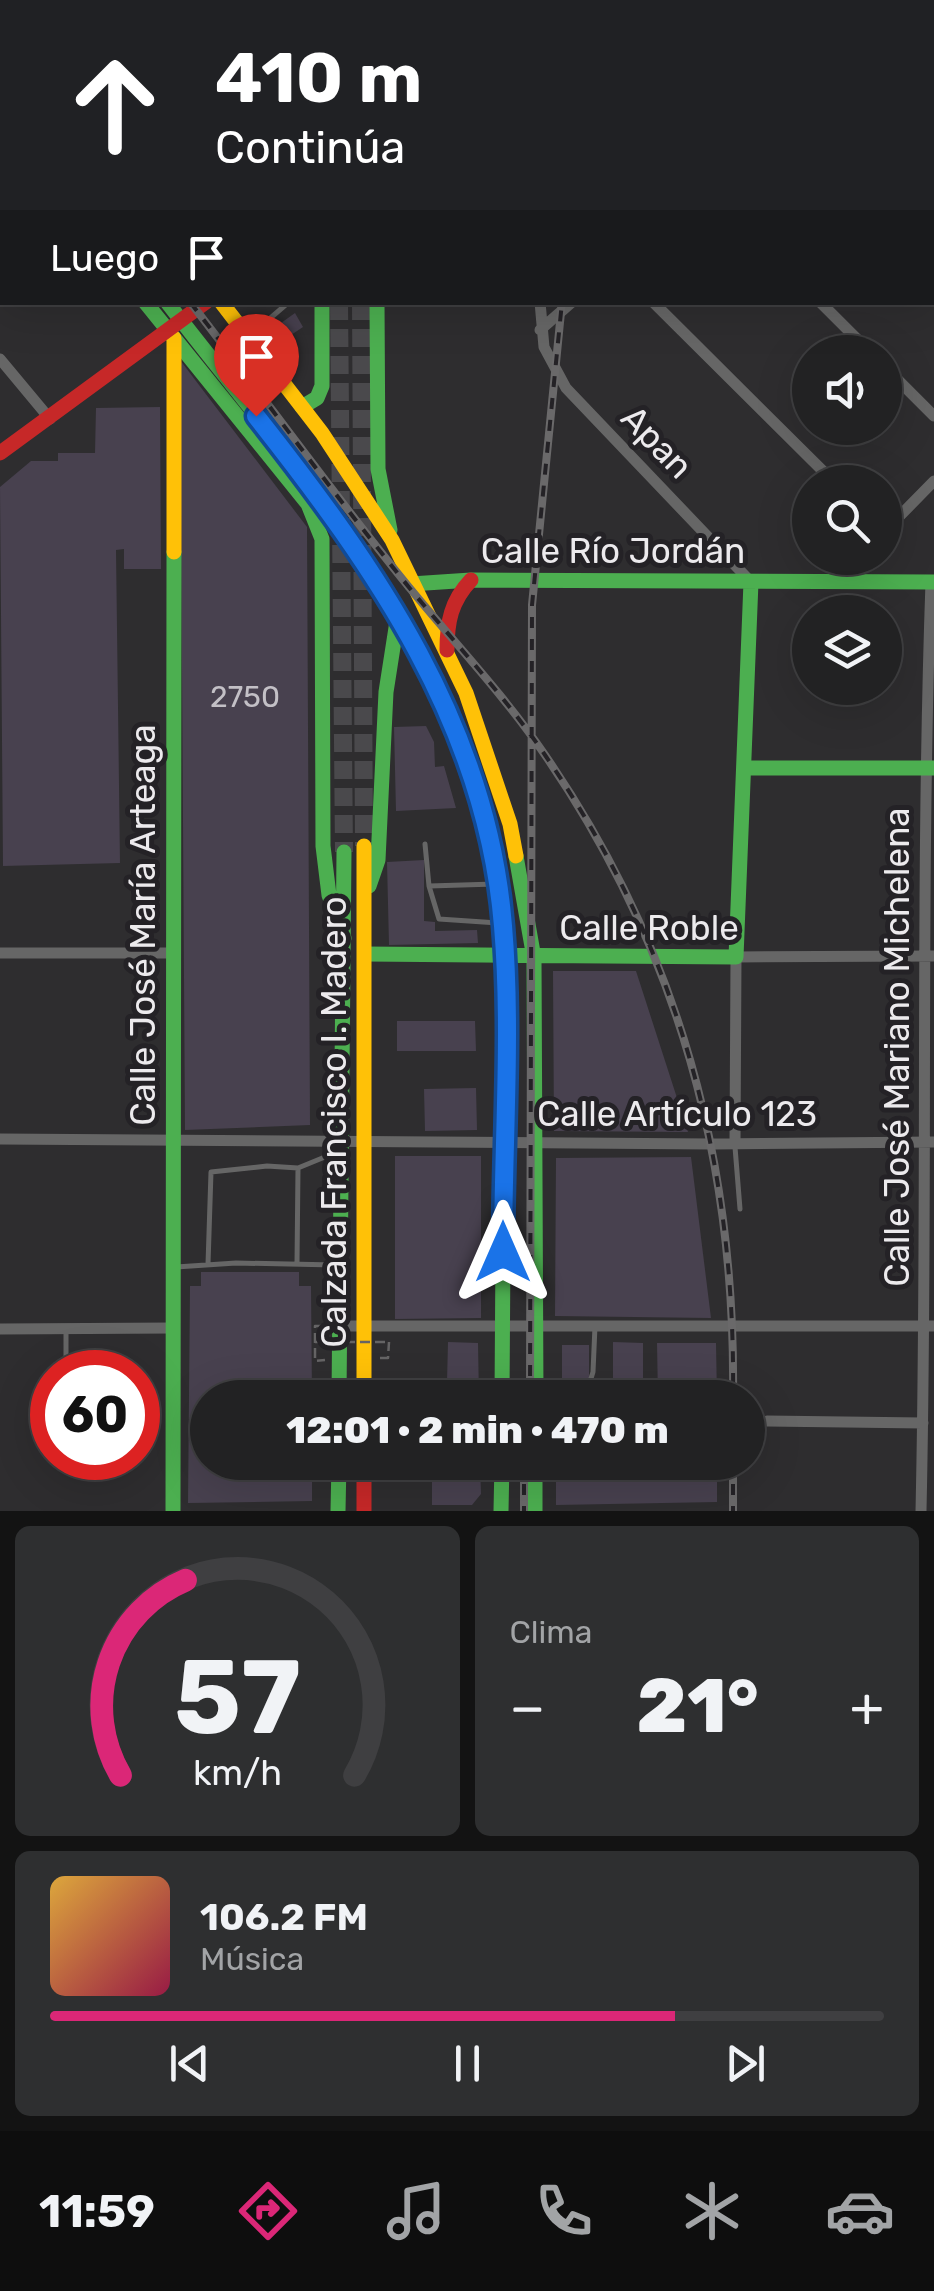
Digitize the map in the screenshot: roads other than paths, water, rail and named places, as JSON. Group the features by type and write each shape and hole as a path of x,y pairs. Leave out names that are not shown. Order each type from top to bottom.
{"main road":[{"path":"148,305 324,503 398,615 434,678 469,759 498,884 505,958 502,1380"},
{"path":"167,305 175,331 308,504 322,539 325,842 330,905 344,938"},
{"path":"0,453 175,331 203,305"},
{"path":"223,305 322,433 392,540 447,650 488,754 510,824 534,958 536,1380"},
{"path":"302,407 317,398 322,386 322,305"},
{"path":"377,305 378,470 392,540"},
{"name":"Calle José María Arteaga","path":"174,1511 175,331"},
{"path":"447,650 453,601 471,580"},
{"name":"Calle Río Jordán","path":"412,584 471,580 932,582"},
{"path":"736,958 751,582"},
{"path":"365,896 378,860 386,692 398,615"},
{"path":"469,759 488,754"},
{"path":"745,768 929,768"},
{"name":"Calzada Francisco I. Madero","path":"364,846 364,1380"},
{"name":"Calzada Francisco I. Madero","path":"339,1380 344,852"},
{"name":"Calle Roble","path":"365,954 736,958"},
{"path":"338,1511 339,1480"},
{"path":"364,1480 364,1511"},
{"path":"502,1480 502,1511"},
{"path":"535,1511 536,1480"}],"street":[{"path":"540,305 540,330"},
{"path":"540,330 569,305"},
{"path":"656,305 817,465"},
{"path":"823,305 853,335"},
{"name":"Apan","path":"540,330 548,358 566,388 751,582"},
{"path":"0,358 50,419"},
{"path":"902,384 934,416"},
{"path":"902,514 934,481"},
{"path":"836,581 842,575"},
{"name":"Calle José Mariano Michelena","path":"921,1511 930,1326 932,582"},
{"path":"0,953 172,953"},
{"name":"Calle Roble","path":"736,958 928,956"},
{"path":"735,1144 736,958"},
{"name":"Calle Artículo 123","path":"0,1139 339,1146 364,1142 504,1140 929,1142"},
{"path":"340,1326 930,1326"},
{"path":"0,1329 173,1328"},
{"path":"767,1422 923,1423"}],"lane":[{"path":"248,337 285,305"},
{"path":"426,844 429,886 438,919 503,923"},
{"path":"429,886 498,884"},
{"path":"735,1144 740,1208"},
{"path":"208,1264 211,1172 267,1166 298,1168 339,1146"},
{"path":"297,1263 298,1168"},
{"path":"174,1267 340,1264"},
{"path":"590,1380 595,1326"},
{"path":"66,1330 66,1350"}],"tunnel":[{"path":"339,305 344,852"},
{"path":"361,305 364,846"}],"railway":[{"path":"192,305 407,585 527,730 592,829 631,905 664,982 690,1061 710,1142 724,1225 733,1380"},
{"path":"530,1380 532,605 562,305"},
{"path":"524,1480 524,1511"},
{"path":"733,1480 733,1511"}]}
